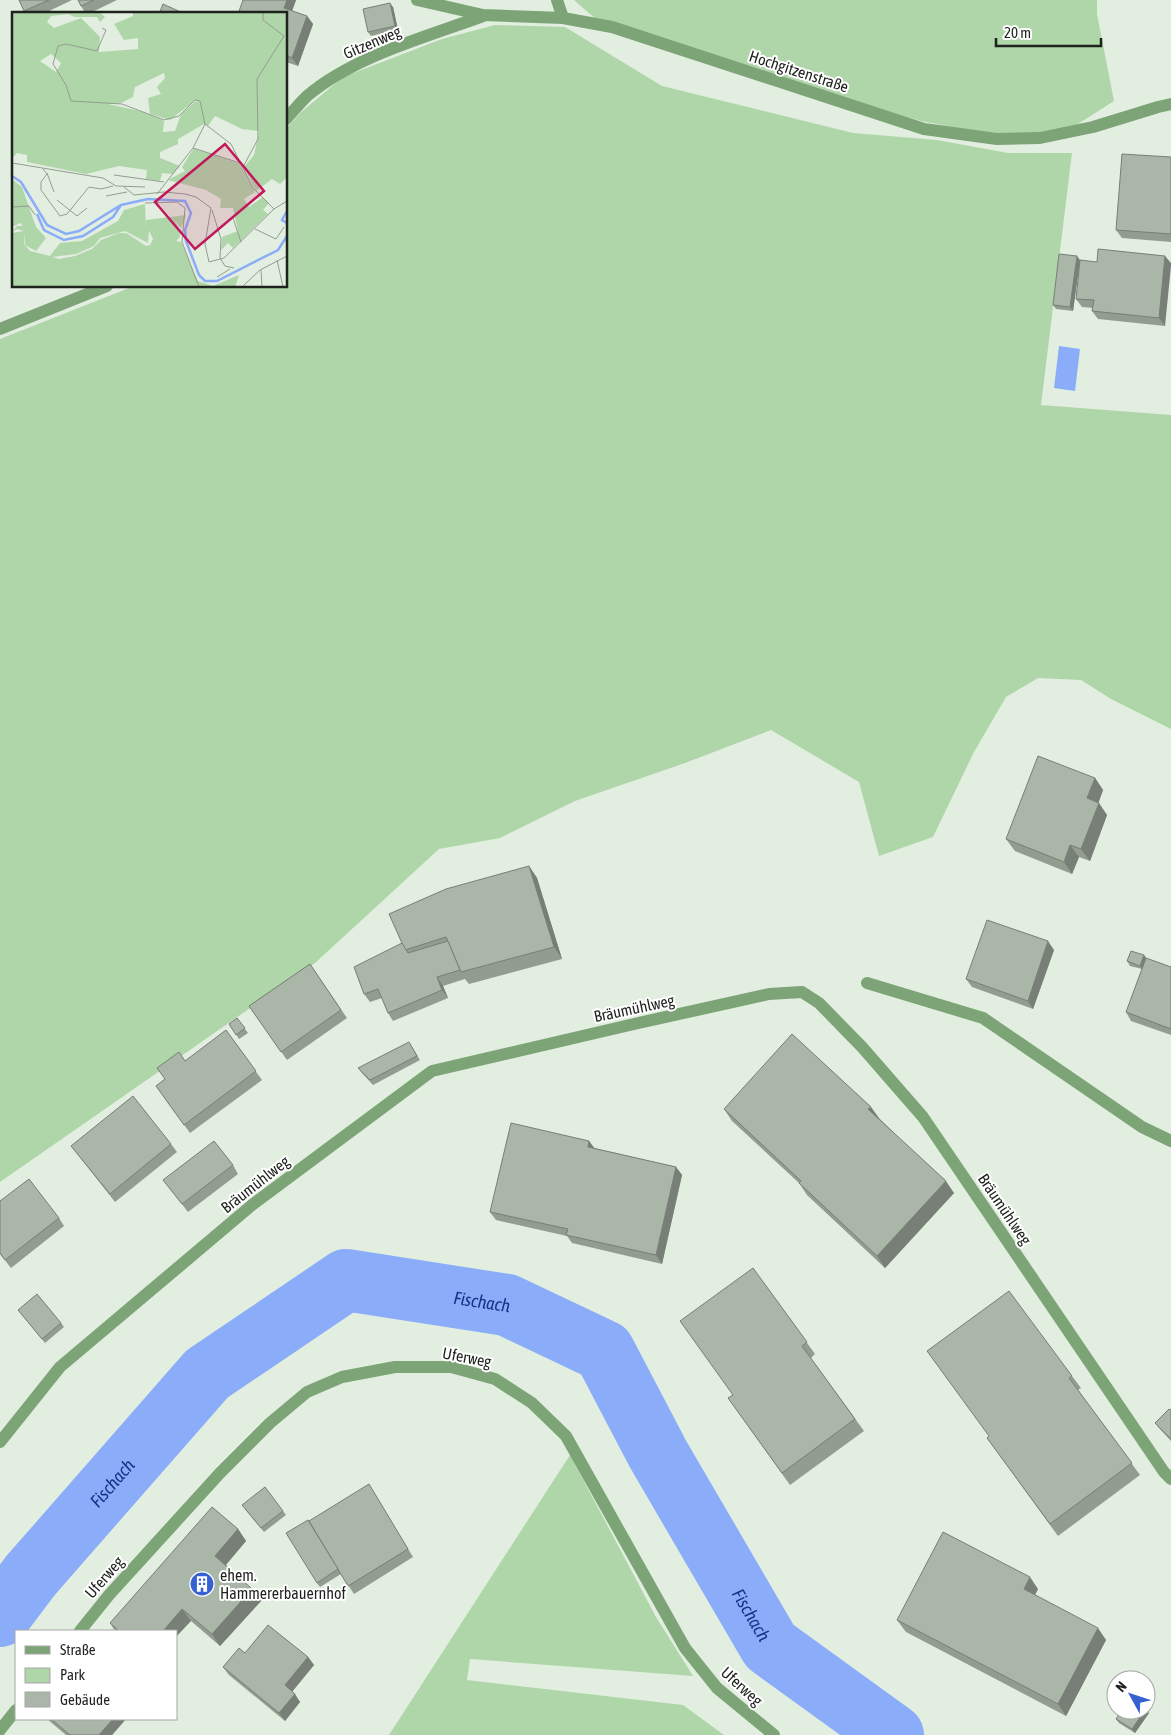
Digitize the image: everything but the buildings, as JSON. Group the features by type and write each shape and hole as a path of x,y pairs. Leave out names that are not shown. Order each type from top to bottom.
{"street":[{"name":"Hochgitzenstraße","path":"417,0 483,16 563,18 612,27 924,130 996,139 1040,138 1093,128 1171,104"},
{"path":"556,0 563,18"},
{"name":"Gitzenweg","path":"288,117 307,96 327,81 371,57 483,16"},
{"path":"0,329 102,288"},
{"path":"867,983 983,1018 1142,1127 1171,1141"},
{"name":"Bräumühlweg","path":"0,1442 60,1368 68,1361 252,1205 432,1070 769,994 802,992 819,1002 862,1046 923,1117 1158,1464 1171,1479"},
{"name":"Uferweg","path":"81,1630 109,1595 220,1473 270,1423 307,1392 342,1377 395,1367 451,1367 496,1379 532,1403 566,1436 685,1648 717,1688 774,1735"},
{"path":"0,1730 15,1711"}],"green space":[{"path":"574,0 1097,0 1097,14 1114,101 1070,129 1019,136 958,128 921,121 829,96 597,20"},
{"path":"495,25 565,27 662,86 853,133 937,140 1008,153 1072,153 1041,405 1171,415 1171,729 1111,699 1081,680 1038,678 1006,697 974,752 933,837 879,856 859,782 771,730 685,763 575,801 500,838 439,849 315,963 0,1182 0,339 129,288 288,288 288,127 300,113 343,77 442,39"},
{"path":"570,1455 656,1617 693,1676 470,1659 467,1680 683,1705 724,1735 389,1735"}],"water":[{"path":"1059,346 1080,349 1075,391 1054,388"}],"waterway":[{"name":"Fischach","path":"0,1616 31,1575 207,1374 346,1280 507,1305 604,1351 658,1454 770,1646 893,1735"}],"place":[{"name":"ehem. Hammererbauernhof","path":"202,1584"}]}
